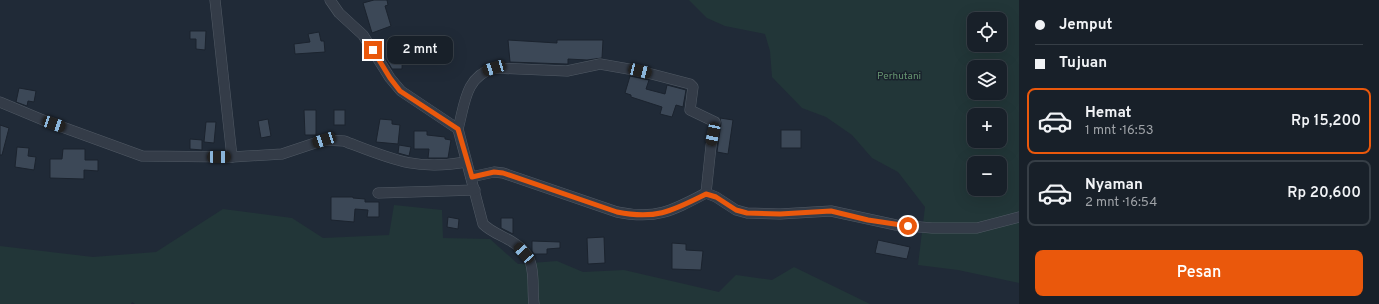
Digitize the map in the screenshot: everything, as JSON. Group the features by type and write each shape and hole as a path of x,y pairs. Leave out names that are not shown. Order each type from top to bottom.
{"street":[{"path":"215,0 232,157"},
{"path":"330,0 339,13 363,35 400,91 458,129"},
{"path":"534,304 534,276 531,262 514,243 501,237 483,224 472,177 466,162 458,129 470,85 486,71 494,68 567,71 600,64 640,71 690,84 692,87 690,110 715,122 710,146 706,194"},
{"path":"0,102 43,120 142,156 232,157 282,154 324,140 333,140 344,141 411,164 441,166 466,162"},
{"path":"472,177 494,172 503,173 617,212 635,216 654,215 673,210 706,194 716,197 736,210 747,213 780,214 831,211 896,225 932,228 977,228 1019,217"},
{"path":"378,193 475,190"}],"green space":[{"name":"Perhutani","path":"689,0 1019,0 1019,283 958,270 918,265 925,207 898,172 872,158 852,135 826,117 802,108 772,77 770,51 765,34 725,26 707,18"},
{"path":"394,205 442,210 443,238 490,239 518,264 557,261 583,272 624,270 719,292 736,275 772,280 794,267 870,304 135,304 132,302 131,304 0,304 0,246 93,257 156,252 223,209 292,218 323,238 389,235"}],"building":[{"path":"374,0 387,0 388,5 385,6 391,26 372,33 363,3"},
{"path":"190,31 206,31 205,50 196,49 196,39 190,39"},
{"path":"319,32 321,41 324,41 325,52 295,54 294,44 310,42 308,34"},
{"path":"403,36 402,69 392,69 388,62 388,38"},
{"path":"508,40 557,43 557,40 603,40 602,58 587,60 568,59 568,64 510,62"},
{"path":"630,76 649,80 646,89 665,94 667,85 686,90 683,107 676,105 672,117 660,114 662,107 631,97 631,95 625,93"},
{"path":"19,88 36,91 34,102 28,101 27,106 16,102"},
{"path":"304,110 316,110 316,135 305,135"},
{"path":"334,110 345,110 345,125 334,125"},
{"path":"720,118 733,120 728,154 717,152 721,123"},
{"path":"268,119 271,136 261,138 258,121"},
{"path":"380,119 392,120 392,124 400,125 398,144 376,142"},
{"path":"206,122 216,122 214,143 204,142"},
{"path":"0,125 9,128 2,155 0,155"},
{"path":"781,130 801,130 801,148 781,148"},
{"path":"414,131 427,131 427,135 445,137 445,139 451,140 448,158 428,158 429,149 414,149"},
{"path":"190,139 202,140 202,150 190,149"},
{"path":"399,145 411,147 409,156 398,153"},
{"path":"17,147 29,148 28,156 36,157 34,170 15,167"},
{"path":"63,149 85,149 85,160 98,160 98,171 84,170 84,179 50,178 50,159 62,159"},
{"path":"331,197 353,197 365,199 365,202 379,202 379,217 367,217 368,210 355,209 354,222 331,220"},
{"path":"448,217 459,219 458,229 447,227"},
{"path":"501,218 513,218 513,234 501,228"},
{"path":"604,237 605,263 588,264 587,238"},
{"path":"878,240 910,247 907,259 875,253"},
{"path":"532,241 560,242 560,248 547,249 547,254 534,254 532,251"},
{"path":"672,243 686,244 686,250 703,251 701,270 672,269"}],"route":[{"path":"373,50 390,78 400,91 458,129 466,162 472,177 494,172 503,173 584,199 617,212 635,216 654,215 673,210 706,194 716,197 736,210 747,213 780,214 831,211 868,220 908,226"}]}
